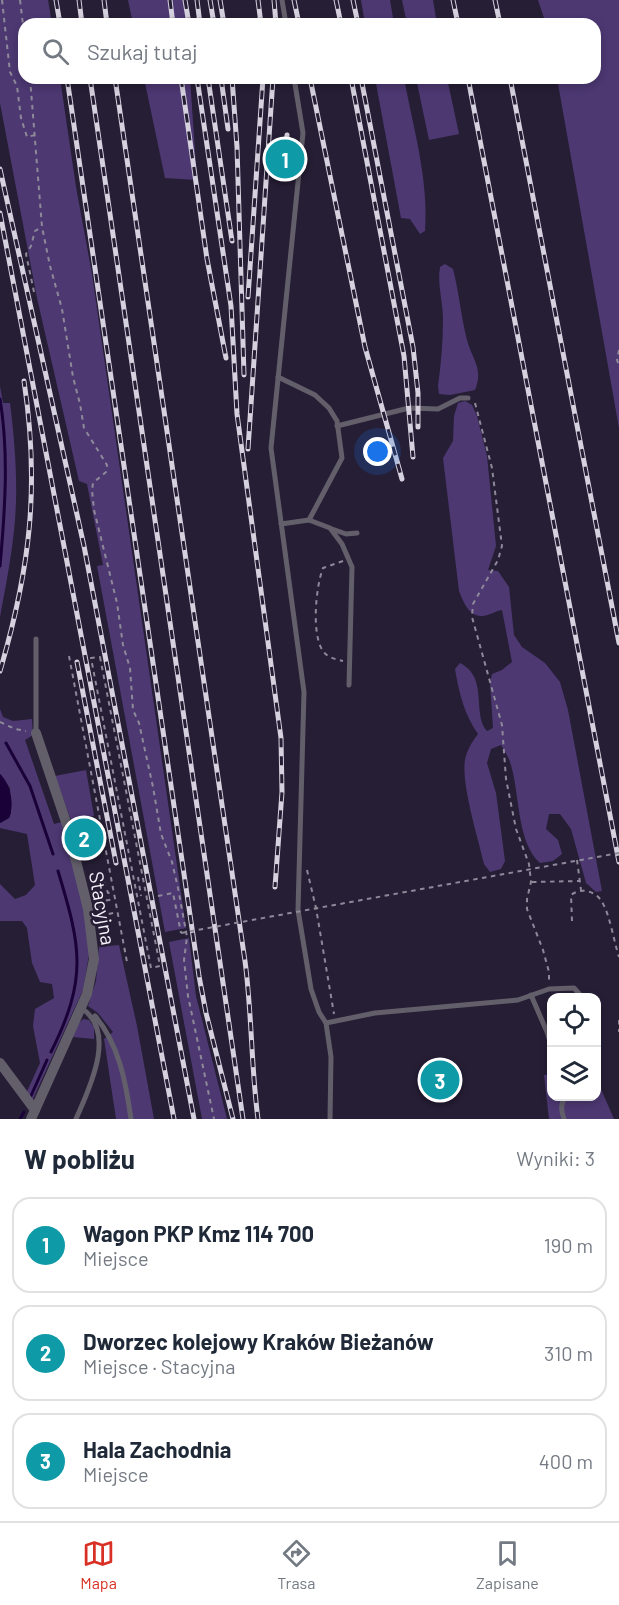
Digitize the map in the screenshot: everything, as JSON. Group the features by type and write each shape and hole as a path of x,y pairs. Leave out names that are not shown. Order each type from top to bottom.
{"street":[{"name":"Stacyjna","path":"33,1114 84,1011 94,959 90,917 67,825 36,733"},
{"path":"0,1063 33,1114"}],"lane":[{"path":"282,0 285,18"},
{"path":"295,84 303,133 271,448 304,692 298,910 311,989 319,1012 326,1023 331,1057 330,1119"},
{"path":"278,377 315,395 329,408 338,426 342,458 309,520"},
{"path":"338,426 409,408 438,409 460,398 468,398"},
{"path":"281,524 309,520 346,534 357,533"},
{"path":"330,528 342,544 352,567 349,685"},
{"path":"36,639 36,733"},
{"path":"326,1023 381,1013 518,999 549,989 574,988 578,993"},
{"path":"531,995 552,1047"},
{"path":"76,1119 96,1068 97,1025 84,1011"},
{"path":"84,1011 96,1016 106,1031 123,1072 131,1119"},
{"path":"563,1101 561,1104 564,1119"}],"path":[{"path":"2,0 10,72 17,86 21,118 27,137 35,135"},
{"path":"20,0 22,18"},
{"path":"31,84 42,227 62,309 84,428 107,465 106,472 93,483 94,510 130,668 133,710 139,723 161,834 172,862 178,888 187,937 184,960 188,996 214,1119"},
{"path":"34,292 26,254 31,246 34,231 42,227"},
{"path":"619,350 617,360 619,365"},
{"path":"468,398 474,400 478,407 492,468 502,546 498,560 473,604 472,617 502,725 506,779 516,829 529,864 531,882 527,909 543,950 549,972 549,989"},
{"path":"348,559 323,568 318,590 317,627 319,645 324,653 332,659 350,662"},
{"path":"69,656 127,962"},
{"path":"100,657 142,876 160,966 151,968 91,658 100,657"},
{"path":"0,722 15,729"},
{"path":"158,896 173,893 181,933 619,853"},
{"path":"577,860 581,890"},
{"path":"133,878 142,876"},
{"path":"138,877 141,896"},
{"path":"309,877 335,1020"},
{"path":"103,901 101,879 104,879 108,893 113,892"},
{"path":"531,882 580,881"},
{"path":"572,921 571,895 581,890 591,892 602,901 619,957"},
{"path":"93,902 115,899"},
{"path":"98,908 107,906"},
{"path":"96,917 117,912"},
{"path":"619,1020 619,1032"}],"shaded area":[{"path":"0,0 48,0 51,18 18,18 18,84 61,84 92,274 186,928 165,932 97,566 103,565 87,484 79,481 37,298 0,103"},
{"path":"128,0 184,0 186,18 132,18"},
{"path":"361,0 390,0 393,18 364,18"},
{"path":"402,0 433,0 436,18 406,18"},
{"path":"538,0 619,0 619,428 558,84 601,84 601,18 544,18"},
{"path":"145,84 190,84 197,180 165,178"},
{"path":"376,84 405,84 419,154 425,192 425,231 420,234 410,219 401,218"},
{"path":"417,84 448,84 459,134 429,140"},
{"path":"445,264 453,269 465,331 478,370 475,390 450,395 439,394 438,386 443,328 439,273 440,267"},
{"path":"0,386 3,403 10,403 16,489 12,545 0,617"},
{"path":"465,401 472,405 477,416 487,456 496,546 488,570 498,571 509,587 514,635 522,647 545,663 560,682 568,710 602,891 596,892 586,883 571,829 560,814 549,814 546,829 558,840 562,854 553,861 540,863 532,854 523,829 510,762 501,745 491,749 487,763 496,793 505,861 501,869 490,872 484,864 474,826 464,770 467,753 478,734 463,703 455,669 460,663 475,679 481,718 487,731 493,728 490,683 492,674 512,662 502,610 477,616 467,608 459,591 443,458 453,441 454,416 458,403"},
{"path":"0,709 3,717 13,721 32,719 33,735 25,740 54,824 62,822 86,914 89,955 83,990 32,1101 24,1098 40,1063 33,1026 35,1009 54,998 52,984 40,982 32,963 27,928 22,921 0,921 0,884 15,899 26,895 35,885 27,834 0,828 0,823 9,818 11,813 10,788 0,774"},
{"path":"86,770 94,816 71,820 55,776"},
{"path":"0,774 9,788 12,806 9,818 0,823"},
{"path":"189,938 196,996 227,1119 202,1119 169,942"},
{"path":"119,945 154,1119 116,1119 104,1039 113,1032 98,1013 88,1006 96,981 99,947"},
{"path":"83,1019 89,1020 94,1027 94,1039 73,1037"},
{"path":"544,1075 547,1075 547,1101 601,1101 601,1089 614,1119 549,1119"}],"waterway":[{"path":"0,399 5,461 5,503 0,566"},
{"path":"6,743 30,786 53,854"},
{"path":"51,1052 71,1003 76,982 77,962 72,921 58,871"},
{"path":"30,1098 47,1060"},
{"path":"20,1119 24,1112"}],"railway":[{"path":"56,0 59,18"},
{"path":"79,0 81,18"},
{"path":"104,0 106,18"},
{"path":"170,0 172,18"},
{"path":"185,0 188,18"},
{"path":"197,0 199,18"},
{"path":"210,0 213,18"},
{"path":"220,0 223,18"},
{"path":"258,0 260,18"},
{"path":"274,0 276,18"},
{"path":"294,0 298,18"},
{"path":"336,0 340,18"},
{"path":"353,0 357,18"},
{"path":"453,0 457,18"},
{"path":"495,0 499,18"},
{"path":"68,84 199,976 233,1119"},
{"path":"91,84 243,1119"},
{"path":"116,84 245,961 258,1119"},
{"path":"182,84 207,259 226,358"},
{"path":"198,84 231,306 237,414 281,738 282,792 275,887"},
{"path":"209,84 232,241"},
{"path":"222,84 228,129"},
{"path":"232,84 237,147 244,375"},
{"path":"248,297 263,84"},
{"path":"248,449 273,84"},
{"path":"311,84 365,347 402,479"},
{"path":"352,84 404,356 413,457"},
{"path":"362,84 413,347 418,393 418,427"},
{"path":"469,84 619,862"},
{"path":"511,84 619,643"},
{"path":"284,170 287,135"},
{"path":"0,169 84,546 194,1119"},
{"path":"0,213 174,1119"},
{"path":"0,671 19,598 29,528 31,457 24,381"},
{"path":"77,662 116,863"}],"place":[{"name":"Wagon PKP Kmz 114 700","path":"285,159"},
{"name":"Dworzec kolejowy Kraków Bieżanów","path":"84,838"},
{"name":"Hala Zachodnia","path":"440,1080"}]}
